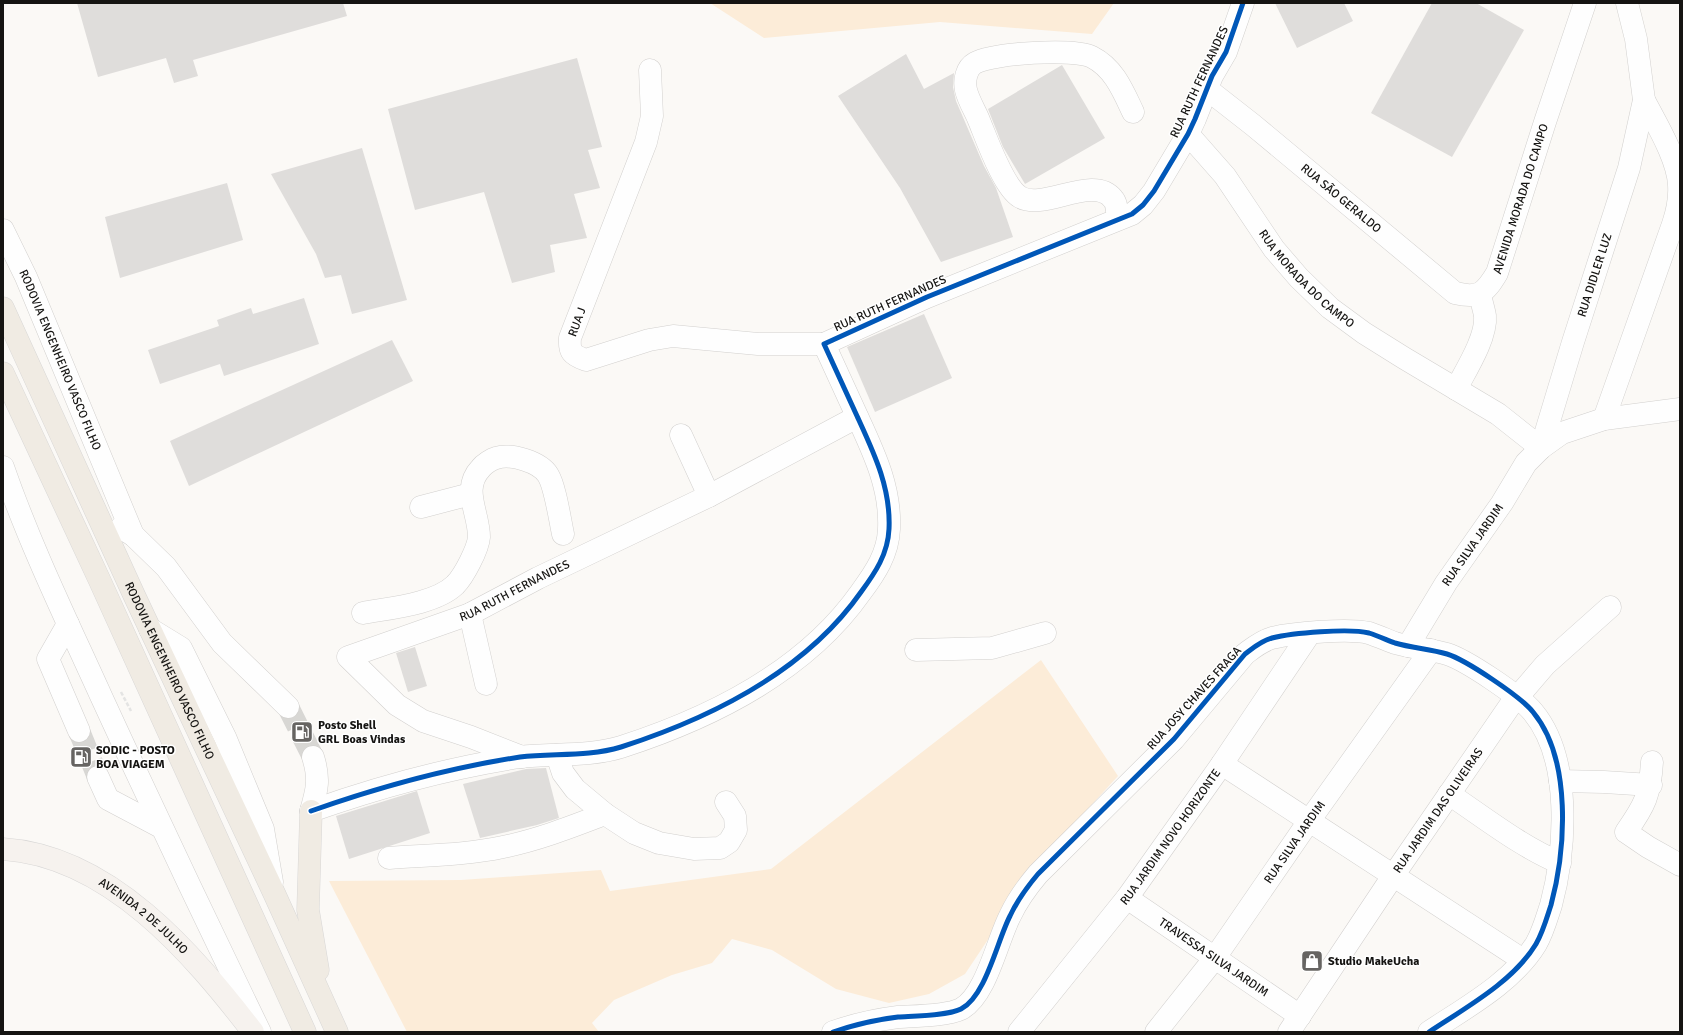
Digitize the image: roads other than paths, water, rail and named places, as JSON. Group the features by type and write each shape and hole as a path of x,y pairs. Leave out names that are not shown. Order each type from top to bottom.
{"highway":[{"name":"RODOVIA ENGENHEIRO VASCO FILHO","path":"3,308 336,1029"},
{"path":"3,373 102,586 305,1032"},
{"path":"311,811 308,910 319,977 336,1029"}],"main road":[{"name":"AVENIDA 2 DE JULHO","path":"3,849 51,858 79,869 106,884 140,910 172,938 224,996 253,1032"}],"street":[{"name":"RUA RUTH FERNANDES","path":"311,811 372,790 433,774 522,757 592,753 619,748 717,710 758,686 795,661 826,634 851,607 884,557 889,530 888,498 878,462 824,344 927,297 1132,214 1143,205 1154,191 1188,134 1207,89 1226,52 1243,3"},
{"name":"AVENIDA MORADA DO CAMPO","path":"1480,294 1490,285 1497,273 1585,3"},
{"name":"RUA DIDLER LUZ","path":"1604,419 1678,207 1679,184 1673,160 1644,100 1636,38 1627,3"},
{"path":"1118,219 1114,200 1108,193 1097,190 1076,191 1055,197 1034,200 1021,198 1010,186 993,157 966,90 966,77 969,68 975,63 996,56 1054,54 1090,56 1101,63 1111,73 1122,88 1133,112"},
{"name":"RUA J","path":"650,70 652,116 646,142 570,338 570,348 574,354 586,360 649,340 673,336 758,344 824,344"},
{"name":"RUA SÃO GERALDO","path":"1207,89 1254,124 1455,293 1468,296 1480,294"},
{"name":"RUA DIDLER LUZ","path":"1541,448 1573,342 1627,176 1644,100"},
{"name":"RUA MORADA DO CAMPO","path":"1188,134 1225,176 1256,224 1299,278 1330,308 1364,333 1498,414 1541,448"},
{"name":"RODOVIA ENGENHEIRO VASCO FILHO","path":"3,230 26,277 133,535"},
{"path":"1456,389 1478,346 1483,330 1485,316 1480,294"},
{"path":"1541,448 1562,433 1604,419 1680,409"},
{"name":"RUA RUTH FERNANDES","path":"522,757 423,721 397,705 348,657 470,614 538,578 709,496 857,417"},
{"path":"681,435 709,496"},
{"name":"RUA SILVA JARDIM","path":"1408,646 1446,583 1502,503 1526,463 1541,448"},
{"path":"363,613 437,597 454,585 469,565 479,537 470,494 472,481 481,467 496,458 516,457 534,463 548,475 556,497 563,534"},
{"path":"3,467 39,558 68,624 161,827 260,1032"},
{"path":"421,507 470,494"},
{"path":"96,512 133,535 166,567 222,643 288,707"},
{"name":"RUA JARDIM DAS OLIVEIRAS","path":"1295,1024 1449,794 1517,697 1545,665 1610,607"},
{"path":"470,614 486,684"},
{"path":"68,624 48,659 79,731"},
{"name":"RUA JOSY CHAVES FRAGA","path":"833,1032 861,1022 946,1013 961,1009 970,1002 982,985 1009,918 1017,903 1038,874 1174,739 1245,654 1259,643 1272,638 1310,633 1352,631 1369,633 1397,644 1448,654 1471,666 1517,697 1533,712 1546,732 1560,781 1563,835 1560,863 1555,891 1547,917 1536,943 1523,960 1499,984 1429,1032"},
{"path":"916,650 992,648 1045,633"},
{"name":"RUA JARDIM NOVO HORIZONTE","path":"1019,1032 1127,898 1222,764 1310,633"},
{"name":"RUA SILVA JARDIM","path":"1156,1032 1214,959 1308,821 1431,650"},
{"path":"557,755 562,774 575,789 605,814 634,833 659,843 694,849 720,848 729,842 736,830 736,816 726,802"},
{"path":"311,811 318,785 318,770 313,757"},
{"path":"1652,762 1651,785 1644,804 1626,832 1648,848 1680,864"},
{"path":"1222,764 1523,960"},
{"path":"98,777 108,799 161,827"},
{"path":"1560,781 1651,785"},
{"path":"1449,794 1521,843 1560,863"},
{"path":"389,858 502,848 548,836 605,814"},
{"name":"TRAVESSA SILVA JARDIM","path":"1127,898 1214,959 1295,1024"}],"tunnel":[{"path":"288,707 313,757"},
{"path":"79,731 98,777"}],"place":[{"name":"Posto Shell GRL Boas Vindas","path":"302,732"},
{"name":"SODIC - POSTO BOA VIAGEM","path":"81,757"},
{"name":"Studio MakeUcha","path":"1312,961"}]}
